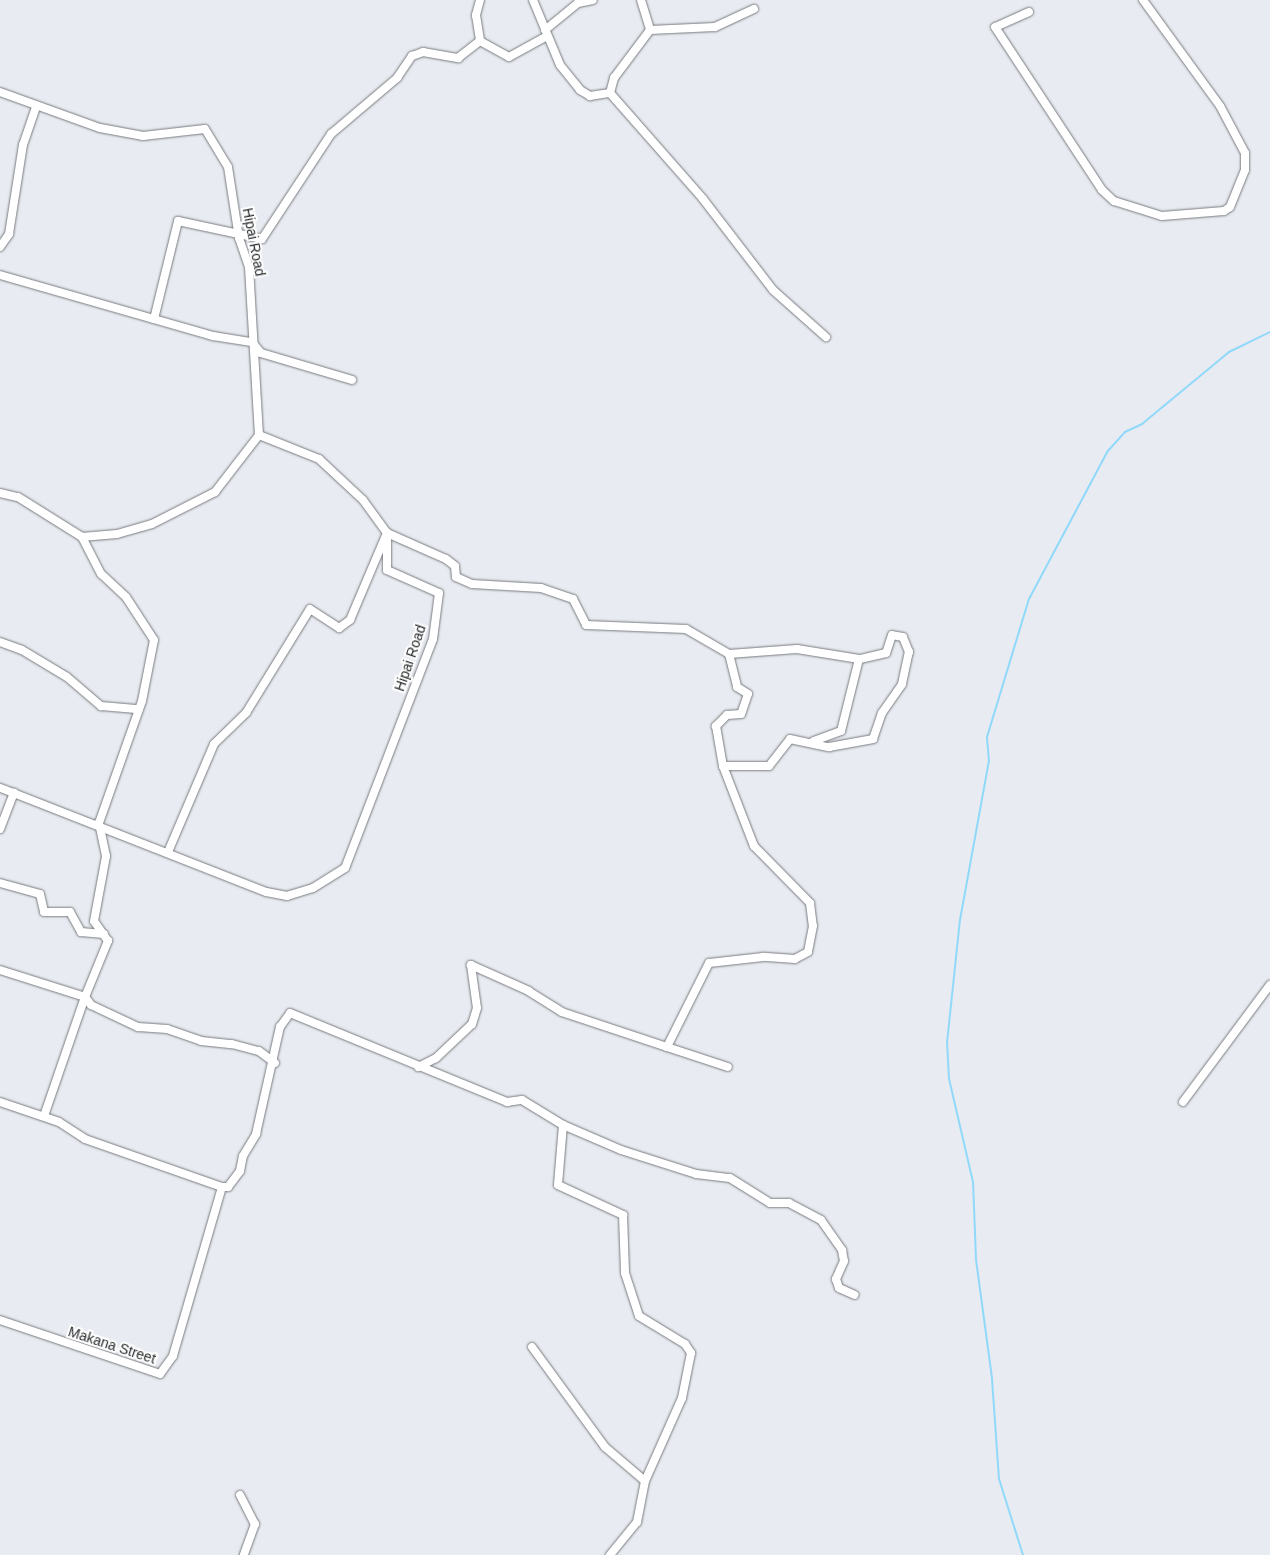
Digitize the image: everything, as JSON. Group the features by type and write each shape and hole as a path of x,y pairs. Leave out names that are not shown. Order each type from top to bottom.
{"street":[{"path":"480,0 476,14 480,41"},
{"path":"533,0 560,65 580,90 590,96 610,93"},
{"path":"480,41 510,57 546,33 578,3 593,0"},
{"path":"641,0 650,30"},
{"path":"1029,12 995,27 1102,190 1114,201 1162,216 1224,211 1230,207 1245,170 1245,152 1220,106 1143,0"},
{"path":"650,30 715,27 754,9"},
{"path":"610,93 614,78 650,30"},
{"path":"154,319 178,221 239,238 262,240 331,134 397,78 412,56 423,52 458,58 480,41"},
{"name":"Hipai Road","path":"0,92 36,108 100,128 143,136 205,129 228,167 239,238 249,267 259,435"},
{"path":"610,93 703,199 773,290 826,337"},
{"path":"0,247 9,234 23,145 36,108"},
{"path":"0,275 154,319 252,342 261,353 352,380"},
{"path":"82,537 117,534 152,524 215,492 259,435 319,459 363,500 386,534 446,559 455,566 456,577 472,584 541,588 573,599 586,626 686,630 729,654 797,649 859,659 886,653 892,635 903,637 909,652 902,684 882,713 873,739 829,746 814,741 790,739 769,766 723,766"},
{"path":"0,493 18,497 82,537 101,574 126,597 154,640 154,659 139,709 99,824 106,856 94,921 108,941 85,997 44,1116"},
{"path":"168,852 214,744 246,714 310,609 339,628 350,620 386,534"},
{"name":"Hipai Road","path":"0,788 57,813 99,824 113,834 168,852 287,896 313,888 345,868 433,639 439,593 387,570 386,534"},
{"path":"0,642 22,650 67,677 101,706 139,709"},
{"path":"667,1047 709,963 763,957 795,959 808,952 812,940 810,903 754,846 723,766 716,726 727,715 741,714 748,694 737,687 729,654"},
{"path":"814,741 841,731 859,659"},
{"path":"0,829 14,793"},
{"path":"0,883 40,894 44,912 70,912 81,932 104,934"},
{"path":"418,1067 436,1058 472,1024 477,1008 471,965 529,991 562,1012 728,1067"},
{"path":"0,970 85,997 91,1005 138,1027 168,1029 201,1041 232,1044 259,1052 275,1063"},
{"path":"1183,1102 1270,985"},
{"path":"0,1102 44,1116 85,1139 222,1187 228,1187 238,1175 242,1156 256,1134 275,1063 280,1028 290,1013 507,1102 522,1100 563,1125 696,1174 730,1178 770,1203 789,1203 820,1220 842,1250 844,1261 836,1279 839,1288 855,1294"},
{"path":"563,1125 558,1185 623,1215 624,1273 638,1316 686,1344 691,1353 682,1398 645,1481 637,1522 610,1555"},
{"name":"Makana Street","path":"0,1320 160,1374 173,1356 222,1187"},
{"path":"532,1347 605,1446 645,1481"},
{"path":"240,1495 255,1524 244,1555"}],"waterway":[{"path":"1023,1555 999,1479 992,1378 976,1259 973,1182 949,1079 947,1043 960,920 989,761 987,737 1029,599 1107,452 1125,432 1142,424 1229,352 1270,332"}]}
